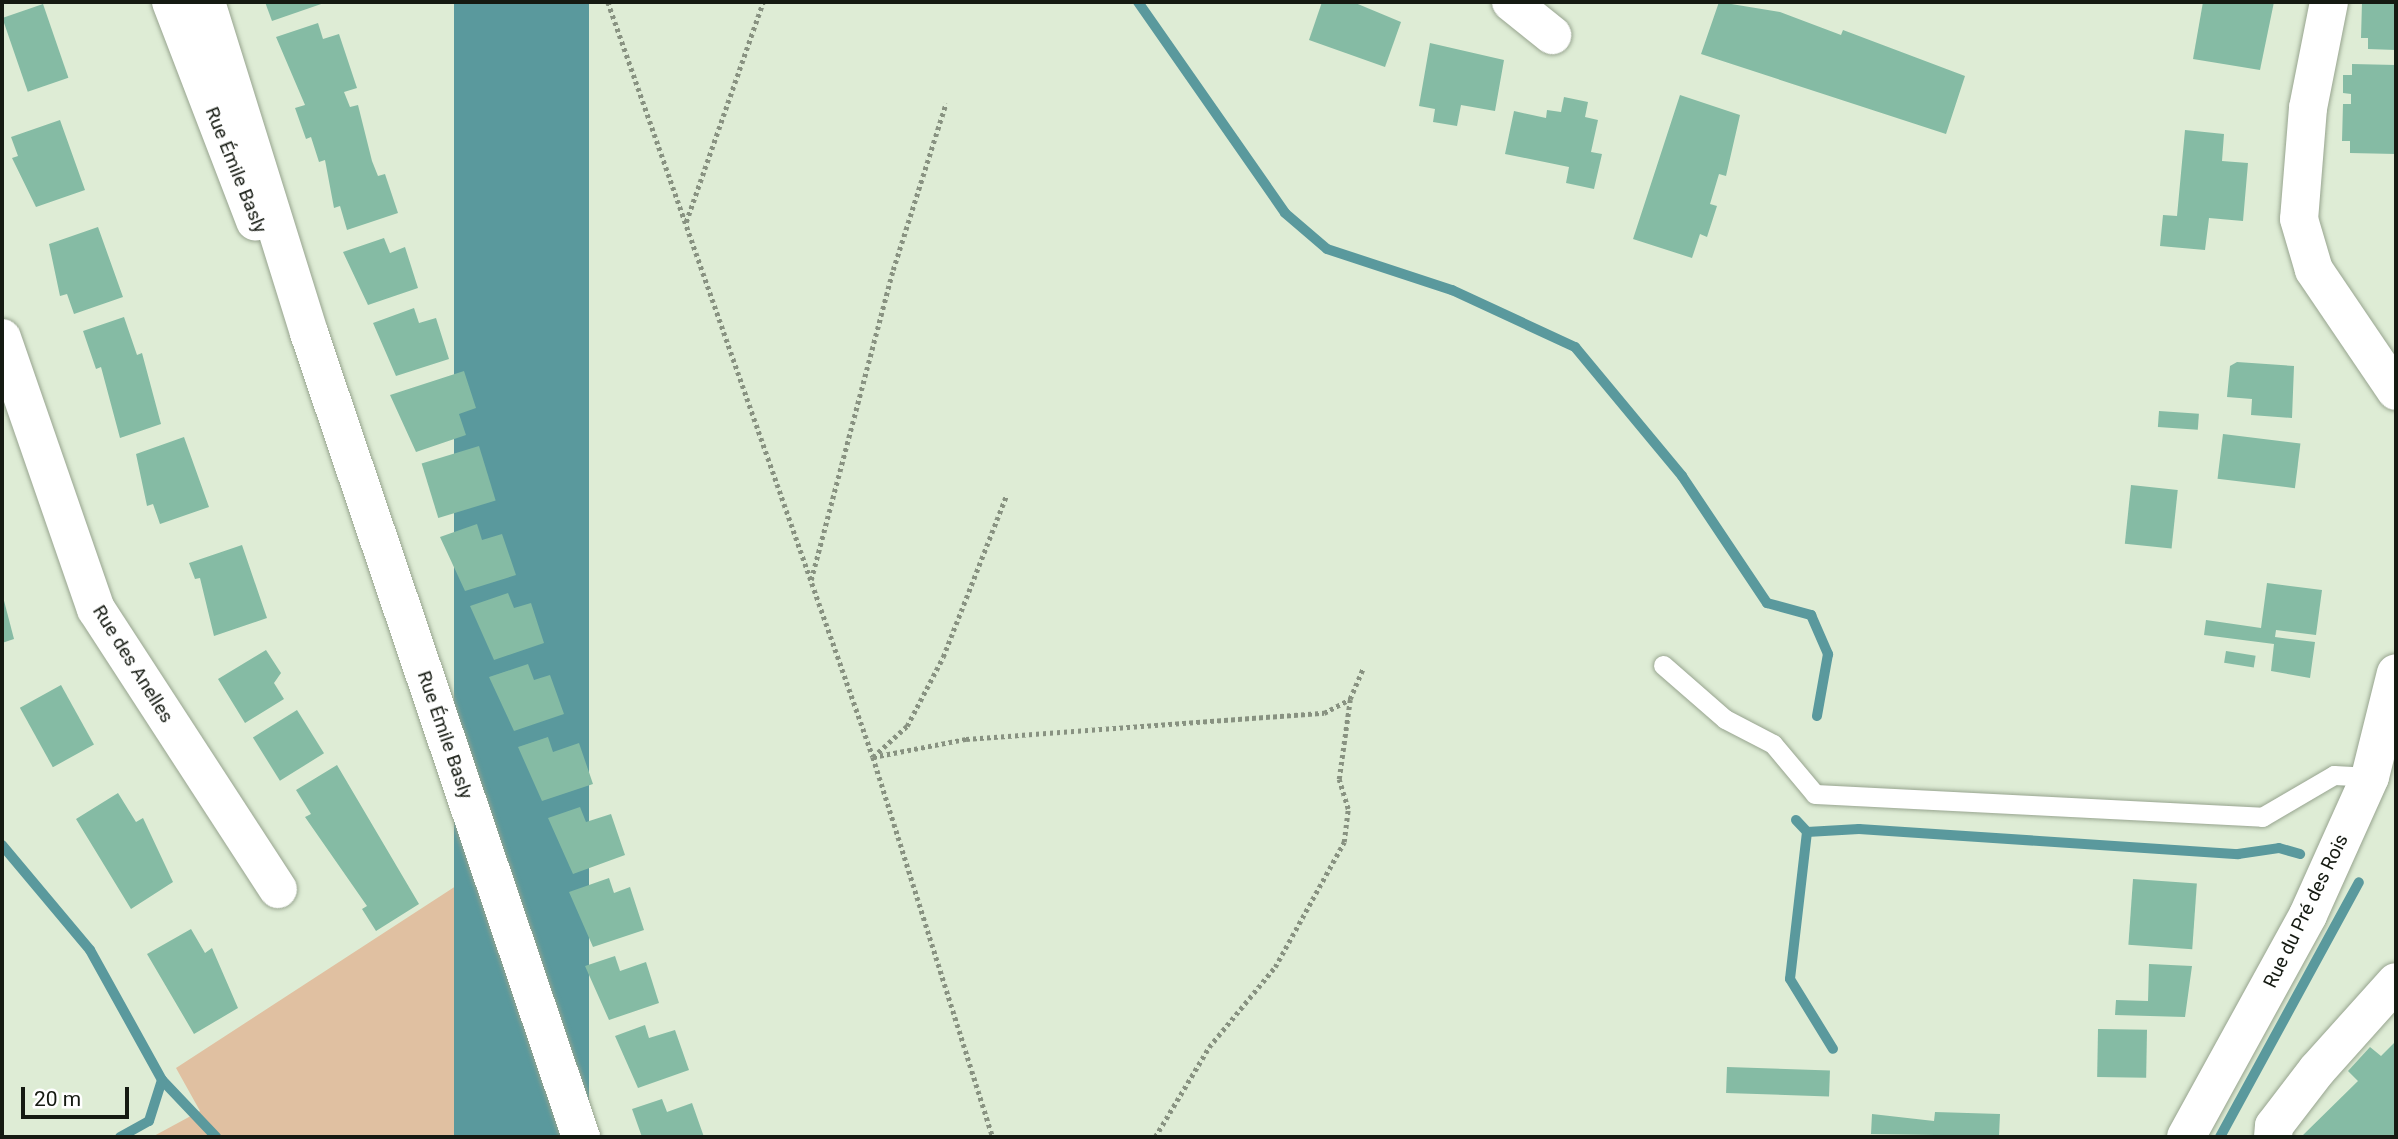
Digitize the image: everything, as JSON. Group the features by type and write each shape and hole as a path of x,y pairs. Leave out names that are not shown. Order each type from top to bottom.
{"street":[{"name":"Rue Émile Basly","path":"171,2 244,199 309,333"},
{"name":"Rue Émile Basly","path":"206,2 309,333 581,1137"},
{"path":"1511,2 1552,36"},
{"path":"2329,2 2308,108 2299,219 2314,270 2396,391"},
{"name":"Rue des Anelles","path":"2,338 96,609 278,889"},
{"name":"Rue du Pré des Rois","path":"2186,1137 2383,776 2396,673"},
{"path":"2273,1137 2274,1126 2317,1070 2396,982"}],"lane":[{"path":"1663,665 1726,719 1773,744 1815,794 2262,817 2334,775 2383,776"}],"path":[{"path":"608,2 873,757 993,1137"},
{"path":"686,223 763,2"},
{"path":"811,581 893,270 946,103"},
{"path":"873,757 907,726 943,657 1006,496"},
{"path":"1155,1137 1209,1047 1275,967 1344,842 1348,809 1339,779 1350,699 1363,669"},
{"path":"873,757 966,739 1324,713 1350,699"}],"shaded area":[{"path":"459,884 545,1137 152,1137 200,1111 176,1068"}],"water":[{"path":"454,2 589,2 589,1137 454,1137"}],"building":[{"path":"265,2 327,2 272,21"},
{"path":"1322,2 1353,2 1401,22 1385,67 1309,40"},
{"path":"1719,2 1780,12 1841,35 1843,30 1965,76 1946,134 1701,54"},
{"path":"2203,2 2274,2 2260,70 2193,59"},
{"path":"2362,2 2396,2 2396,50 2368,49 2368,38 2361,38"},
{"path":"43,4 68,78 28,92 2,18"},
{"path":"318,23 323,39 339,34 357,88 344,92 350,107 358,105 372,161 378,176 385,174 398,213 347,230 340,206 334,208 325,160 319,162 311,137 306,139 295,108 305,105 276,37"},
{"path":"1430,43 1504,60 1495,111 1461,105 1457,126 1433,122 1435,109 1419,106"},
{"path":"2352,64 2396,65 2396,154 2350,153 2350,141 2342,141 2343,104 2351,104 2351,94 2343,93 2343,75 2352,75"},
{"path":"1680,95 1740,115 1726,176 1719,174 1710,204 1717,206 1707,237 1700,234 1692,258 1633,239"},
{"path":"1564,97 1588,102 1585,117 1598,120 1591,152 1602,154 1594,189 1566,183 1569,167 1505,154 1514,111 1546,118 1547,110 1561,112"},
{"path":"60,120 85,190 36,207 12,158 18,156 11,137"},
{"path":"2185,130 2224,134 2222,161 2248,163 2243,221 2209,218 2205,250 2160,246 2163,215 2177,216"},
{"path":"98,227 123,297 74,314 67,294 60,296 49,244"},
{"path":"384,238 390,253 405,247 418,288 368,305 343,252"},
{"path":"414,308 419,323 436,318 449,359 396,376 373,323"},
{"path":"124,317 137,355 142,353 161,424 120,438 101,367 96,369 83,331"},
{"path":"2237,362 2294,366 2292,418 2251,415 2252,399 2227,397 2230,366"},
{"path":"464,371 476,408 459,414 466,435 416,452 390,395"},
{"path":"2159,411 2199,414 2198,430 2158,427"},
{"path":"2223,434 2300,444 2295,488 2218,479"},
{"path":"184,437 209,507 160,524 153,504 147,506 136,454"},
{"path":"479,446 496,501 438,518 422,464"},
{"path":"2131,485 2178,490 2172,549 2125,544"},
{"path":"477,524 482,540 502,534 516,575 465,591 440,537"},
{"path":"242,545 267,618 214,636 200,578 195,579 189,563"},
{"path":"2267,583 2322,590 2316,635 2276,630 2275,637 2315,642 2310,678 2271,671 2274,644 2204,635 2206,620 2261,628"},
{"path":"2,593 14,639 2,643"},
{"path":"508,593 514,608 531,603 544,643 494,660 470,606"},
{"path":"266,650 281,673 274,683 284,699 245,723 218,679"},
{"path":"2226,651 2256,656 2254,668 2224,663"},
{"path":"528,664 534,680 550,675 564,714 514,731 489,677"},
{"path":"61,685 94,744 53,767 20,708"},
{"path":"297,710 324,753 280,781 253,738"},
{"path":"548,737 553,752 579,743 593,784 542,801 518,747"},
{"path":"337,765 419,904 376,931 362,909 367,906 305,817 311,814 296,790"},
{"path":"118,793 136,822 143,818 173,882 131,909 76,819"},
{"path":"580,807 586,822 611,814 625,855 573,874 548,818"},
{"path":"609,878 614,893 630,887 644,930 593,947 569,892"},
{"path":"2133,879 2197,883 2192,949 2128,945"},
{"path":"191,929 205,953 212,948 238,1008 194,1034 147,954"},
{"path":"615,956 620,971 646,962 659,1003 609,1020 585,966"},
{"path":"2149,964 2192,966 2185,1017 2115,1015 2116,1000 2148,1001"},
{"path":"645,1025 649,1038 675,1030 689,1070 638,1088 615,1036"},
{"path":"2098,1029 2147,1030 2146,1078 2097,1077"},
{"path":"2396,1041 2396,1137 2301,1137 2358,1081 2348,1071 2370,1047 2381,1056"},
{"path":"1727,1067 1830,1071 1829,1097 1726,1093"},
{"path":"662,1099 667,1112 692,1103 704,1137 642,1137 632,1109"},
{"path":"1935,1112 2000,1114 1999,1136 1871,1134 1872,1114 1934,1121"}],"waterway":[{"path":"1138,2 1285,213 1327,249 1452,290 1575,347 1682,476 1767,603 1811,615 1828,654 1817,716"},
{"path":"1796,820 1807,832 1859,829 2238,854 2279,848 2300,854"},
{"path":"1807,832 1790,979 1833,1049"},
{"path":"2,845 90,950 162,1080 216,1137"},
{"path":"2220,1137 2359,882"},
{"path":"120,1137 149,1121 162,1080"}]}
